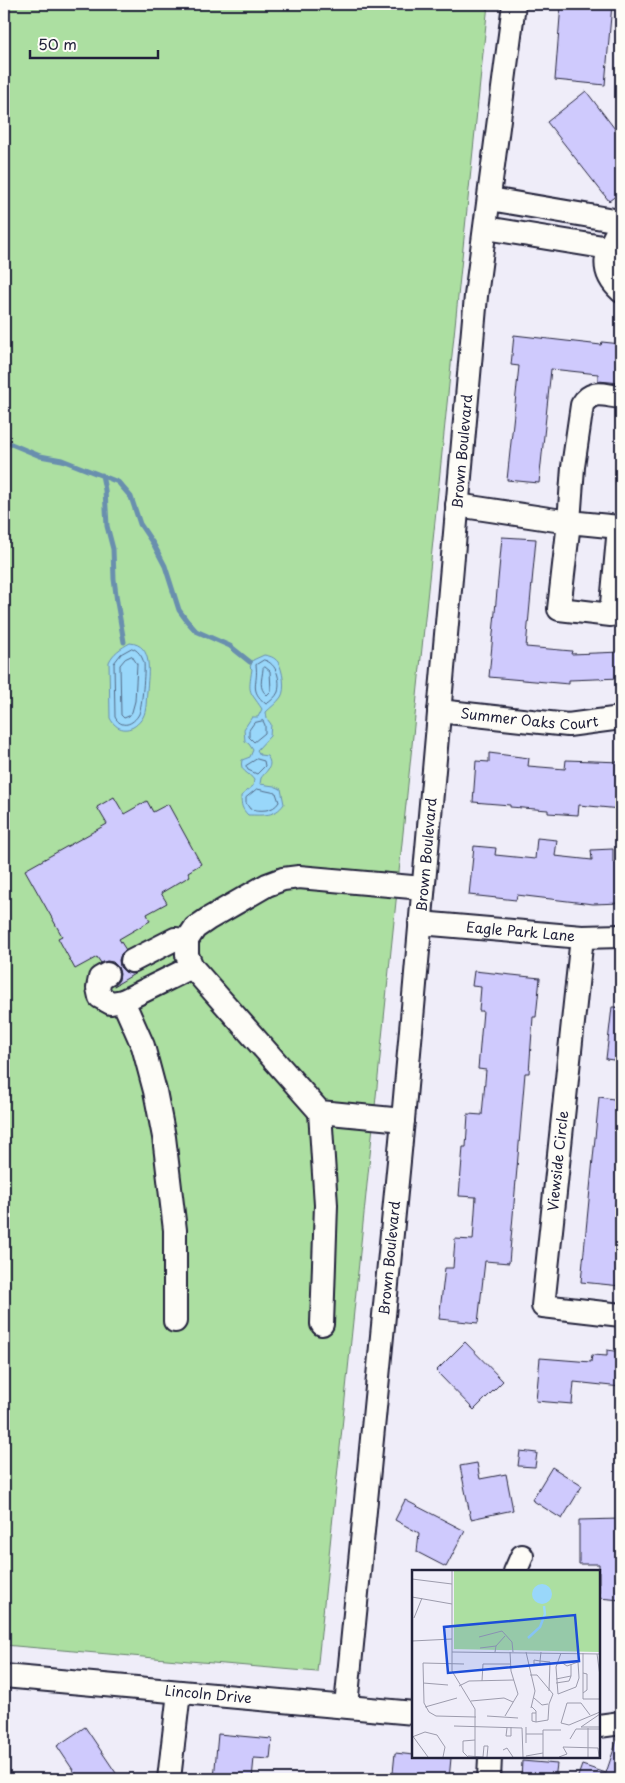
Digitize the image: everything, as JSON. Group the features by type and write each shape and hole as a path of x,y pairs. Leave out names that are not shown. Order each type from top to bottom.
{"street":[{"name":"Brown Boulevard","path":"346,1706 403,1120 476,296 514,4"},
{"path":"490,199 614,220 621,224 609,248 606,264 611,282 621,291"},
{"path":"486,228 609,248"},
{"path":"457,505 569,522 573,467 582,405 587,397 597,394 621,398"},
{"name":"Summer Oaks Court","path":"439,711 568,725 621,718"},
{"path":"322,1324 326,1205 320,1112 192,968 187,955 187,940 195,928 208,919 267,885 283,879 299,877 423,888"},
{"name":"Eagle Park Lane","path":"420,924 582,937 621,936"},
{"name":"Viewside Circle","path":"582,937 543,1306 621,1315"},
{"path":"132,961 175,939 187,940"},
{"path":"107,974 100,978 98,988 100,997 111,1003 123,1001 192,968"},
{"path":"123,1001 143,1046 155,1091 164,1137 175,1230 175,1321"},
{"path":"320,1112 403,1120"},
{"name":"Lincoln Drive","path":"4,1676 412,1713"},
{"path":"169,1779 179,1692"},
{"path":"600,1726 621,1724"},
{"path":"489,1779 490,1758"}],"green space":[{"path":"4,4 488,4 317,1672 4,1645"}],"water":[{"path":"130,643 138,645 143,649 148,661 146,704 143,717 139,722 131,728 122,729 117,727 110,718 109,662 118,651"},
{"path":"264,655 272,657 278,662 284,685 281,697 266,712 267,719 271,724 270,736 257,750 260,755 267,756 270,765 261,778 260,784 281,789 284,804 273,813 248,815 242,807 241,796 253,786 254,780 243,769 241,764 242,760 250,757 253,750 245,741 244,729 252,717 258,717 262,709 250,688 252,669 250,667 253,660"}],"building":[{"path":"561,4 612,4 605,85 555,80"},
{"path":"586,91 621,137 621,192 609,201 547,122"},
{"path":"514,335 601,345 602,342 621,344 621,383 598,381 598,374 551,369 539,483 507,480 519,366 511,365"},
{"path":"502,537 536,539 526,647 572,651 571,654 621,652 621,678 569,680 569,684 489,677"},
{"path":"489,753 529,758 528,766 565,769 566,760 621,762 620,809 579,805 578,815 548,813 548,810 473,802 476,761 489,762"},
{"path":"114,797 124,814 147,801 153,812 168,804 201,864 188,872 190,876 161,893 167,903 147,914 150,921 119,939 126,950 121,954 119,960 120,967 125,972 136,973 114,986 119,980 120,974 118,967 113,962 101,963 97,957 75,969 58,938 62,936 25,870 107,824 97,807"},
{"path":"537,838 557,840 555,856 592,860 591,850 613,849 613,862 621,862 621,903 593,904 517,895 516,900 469,895 474,846 496,848 495,855 535,859"},
{"path":"474,971 540,978 536,1017 533,1017 529,1073 525,1073 509,1263 485,1261 478,1323 439,1319 445,1268 453,1268 455,1239 473,1240 476,1197 459,1196 463,1147 466,1147 468,1114 482,1115 486,1070 478,1069 483,1011 479,1011 481,987 472,986"},
{"path":"612,1007 621,1007 621,1061 606,1059"},
{"path":"599,1097 621,1100 621,1286 581,1282"},
{"path":"465,1342 503,1381 474,1410 436,1371"},
{"path":"607,1350 621,1352 621,1387 574,1382 572,1404 536,1401 540,1358 591,1362 592,1355 607,1356"},
{"path":"520,1451 537,1453 535,1467 518,1466"},
{"path":"477,1463 480,1479 506,1474 513,1510 471,1519 460,1466"},
{"path":"552,1467 582,1486 562,1519 532,1500"},
{"path":"405,1500 465,1531 446,1567 417,1552 419,1533 395,1520"},
{"path":"620,1519 621,1600 600,1598 599,1564 579,1564 579,1520"},
{"path":"85,1727 120,1779 79,1779 57,1746"},
{"path":"218,1734 272,1739 270,1759 254,1758 252,1779 214,1779"},
{"path":"621,1736 621,1779 577,1779 582,1765 606,1773 618,1737"},
{"path":"395,1753 412,1755 412,1758 451,1758 449,1779 412,1779 413,1775 393,1773"},
{"path":"522,1761 557,1764 555,1779 521,1779"}],"waterway":[{"path":"4,441 40,456 62,460 118,482 131,497 140,524 165,566 179,610 187,621 196,631 230,646 250,662"},
{"path":"102,475 105,490 107,526 113,549 117,602 124,642"}]}
